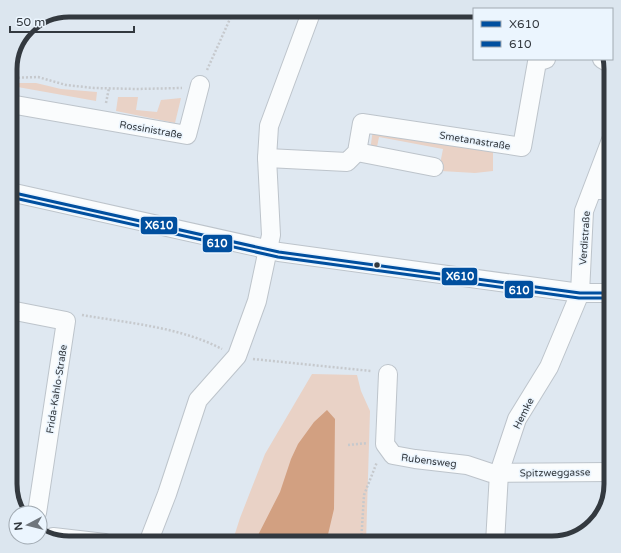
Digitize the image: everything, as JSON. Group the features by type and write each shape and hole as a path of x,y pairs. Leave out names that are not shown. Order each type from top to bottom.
{"street":[{"path":"151,536 167,494 198,400 237,356 257,301 271,235 267,158 270,126 310,17"},
{"name":"Smetanastraße","path":"357,152 362,123 522,147 537,62 543,60"},
{"name":"Rossinistraße","path":"17,105 186,135 200,85"},
{"path":"267,158 346,162 357,152 434,167"},
{"name":"Verdistraße","path":"580,292 584,211 604,159"},
{"path":"593,190 604,190"},
{"path":"17,194 268,250 580,292 604,293"},
{"name":"Hemke","path":"496,536 499,473 517,420 549,367 580,292"},
{"path":"17,311 66,321"},
{"name":"Frida-Kahlo-Straße","path":"38,505 66,321"},
{"path":"386,441 388,374"},
{"name":"Rubensweg","path":"386,441 385,444 392,455 467,465 491,473 499,473"},
{"name":"Spitzweggasse","path":"499,473 604,472"}],"path":[{"path":"17,78 38,78 66,85 94,88 179,88 200,85 231,17"},
{"path":"66,321 80,315 149,326 206,341 237,356 365,370 388,374"},
{"path":"361,536 364,495 386,441"},
{"path":"348,445 358,444"}],"shaded area":[{"path":"17,83 36,83 61,89 97,92 96,101 17,87"},
{"path":"118,97 138,97 136,110 157,112 161,100 181,98 175,123 116,111"},
{"path":"373,129 493,150 493,171 475,173 441,171 440,164 443,149 379,137 376,152 370,151"},
{"path":"312,374 357,375 361,391 370,411 366,536 234,536 265,454"},
{"path":"327,410 335,419 334,509 328,536 258,536 280,492 291,459 298,444 314,422"}],"transit line":[{"name":"X610","path":"17,194 279,252 580,293 604,293"},
{"name":"610","path":"17,199 278,257 579,298 604,298"}]}
